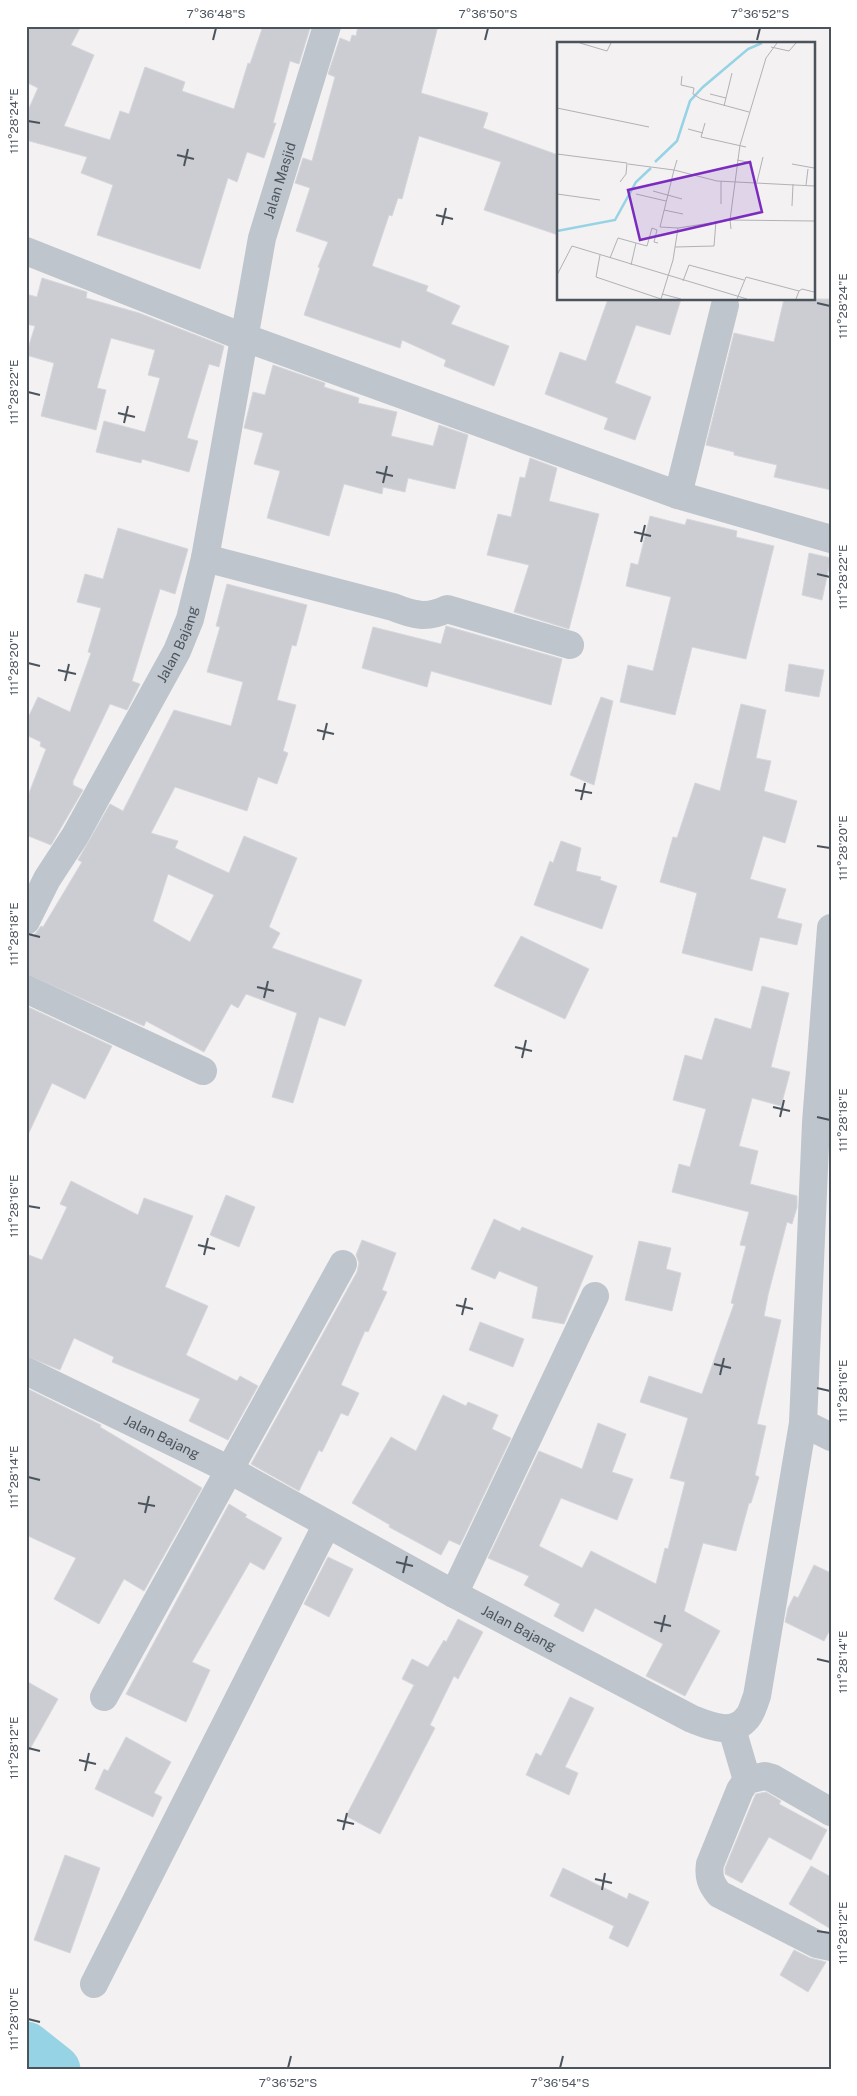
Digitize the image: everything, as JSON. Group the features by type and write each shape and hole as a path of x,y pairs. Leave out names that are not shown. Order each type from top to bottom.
{"street":[{"name":"Jalan Masjid","path":"243,337 262,238 327,26"},
{"path":"26,251 243,337 678,495 831,539"},
{"path":"678,495 725,305"},
{"name":"Jalan Bajang","path":"26,921 36,874 74,836 177,651 190,619 205,558 243,337"},
{"path":"205,558 393,607 411,615 427,616 447,609 570,645"},
{"path":"747,1780 732,1729 747,1719 757,1696 803,1423 816,1123 831,928"},
{"path":"26,990 203,1071"},
{"path":"104,1697 228,1469 343,1264"},
{"path":"454,1594 595,1296"},
{"name":"Jalan Bajang","path":"26,1370 228,1469 454,1594 692,1719 714,1728 732,1729"},
{"path":"803,1423 831,1437"},
{"path":"94,1984 327,1524"},
{"path":"831,1812 772,1778 756,1777 747,1780 740,1790 710,1864 708,1875 712,1885 719,1894 817,1944 831,1947"}],"building":[{"path":"26,26 81,26 71,45 94,55 64,126 110,140 120,111 129,114 145,67 185,82 182,91 234,109 248,63 250,64 263,26 310,28 299,64 290,61 273,123 276,123 264,158 247,152 237,182 228,178 200,269 97,235 113,185 81,173 87,157 26,140 26,115 38,88 26,82"},
{"path":"358,26 438,26 421,93 488,113 483,128 557,155 557,235 484,210 501,162 419,136 402,199 398,198 392,216 389,215 372,266 428,286 426,291 460,306 451,324 509,346 494,386 444,366 446,360 402,340 400,348 304,315 320,268 318,267 328,242 296,231 310,188 295,183 303,158 312,161 335,77 328,74 340,38 350,42 352,35 356,36"},
{"path":"42,278 87,292 86,298 139,313 224,346 219,367 209,364 187,438 198,441 189,472 142,459 141,463 96,452 104,421 145,432 160,378 148,375 155,350 111,338 97,388 106,390 96,430 41,416 54,363 26,355 35,326 26,324 26,294 37,297"},
{"path":"831,299 831,490 774,477 777,465 734,455 734,452 706,445 734,333 774,342 784,300"},
{"path":"608,300 681,300 670,335 636,325 615,383 651,397 635,440 604,429 608,418 545,394 560,352 586,361"},
{"path":"273,365 325,383 324,387 359,398 358,403 397,412 391,436 433,446 439,425 468,435 455,489 408,478 405,492 383,487 382,494 344,484 329,536 267,518 280,471 254,464 263,433 244,428 253,392 265,395"},
{"path":"530,458 557,468 549,501 599,514 569,629 514,612 529,565 487,555 498,514 511,517 520,477 525,478"},
{"path":"650,516 685,525 687,519 737,531 736,537 774,546 746,659 692,647 675,715 620,702 628,665 653,671 671,597 626,586 631,563 638,565"},
{"path":"118,528 188,549 175,594 160,589 132,681 140,684 127,710 110,704 73,781 73,785 83,790 51,845 26,835 26,801 46,749 40,746 41,742 26,735 26,722 38,697 70,712 91,653 88,652 101,608 77,602 85,574 103,579"},
{"path":"809,553 831,558 822,600 802,595"},
{"path":"227,584 307,605 296,646 292,645 277,700 296,705 283,751 288,753 277,784 258,777 247,811 175,787 151,833 178,841 175,848 229,873 244,836 297,858 269,927 280,933 272,948 362,980 345,1026 319,1017 293,1103 272,1097 297,1013 246,994 238,1008 231,1004 204,1052 146,1021 144,1026 26,974 26,937 35,934 41,926 43,927 82,862 78,860 110,804 123,811 174,710 231,726 243,682 207,672 220,627 216,626","holes":["168,874 214,895 190,942 153,921"]},
{"path":"446,626 562,659 551,705 431,671 427,687 362,668 373,627 441,644"},
{"path":"789,664 824,670 819,697 785,691"},
{"path":"601,697 613,701 594,785 570,775"},
{"path":"741,704 766,710 756,758 771,761 764,791 797,801 785,843 763,836 750,879 786,889 777,918 802,924 797,945 760,937 752,971 682,953 697,893 660,882 673,837 677,838 695,783 720,791"},
{"path":"561,841 581,848 576,871 601,877 600,880 617,886 602,929 534,905 550,861 553,863"},
{"path":"521,936 589,969 565,1019 494,986"},
{"path":"762,986 789,993 771,1067 790,1072 781,1106 752,1098 739,1146 758,1151 750,1184 797,1196 797,1207 792,1224 787,1222 764,1316 781,1320 757,1424 766,1426 755,1475 759,1477 751,1503 749,1503 736,1551 703,1543 684,1611 720,1631 685,1696 646,1676 663,1644 595,1608 583,1632 554,1616 560,1604 524,1585 529,1576 488,1558 539,1451 582,1469 598,1423 626,1434 612,1472 633,1479 617,1520 561,1498 539,1546 582,1568 591,1551 656,1584 665,1548 668,1549 685,1482 670,1478 688,1418 640,1402 649,1376 702,1394 734,1304 731,1303 746,1246 740,1245 749,1212 672,1192 679,1164 690,1167 706,1109 673,1100 685,1055 702,1060 715,1018 751,1029"},
{"path":"26,1006 112,1046 85,1099 52,1083 26,1139"},
{"path":"71,1181 138,1215 144,1198 193,1216 165,1287 208,1306 186,1355 237,1381 240,1376 258,1386 228,1440 189,1421 200,1399 112,1362 114,1357 74,1338 60,1370 26,1356 26,1254 42,1260 67,1207 60,1204"},
{"path":"226,1195 255,1207 239,1247 210,1235"},
{"path":"494,1219 520,1231 522,1227 593,1256 564,1324 532,1318 538,1287 499,1271 495,1279 471,1269"},
{"path":"362,1240 396,1253 382,1290 387,1292 368,1332 365,1331 341,1385 359,1393 348,1416 341,1413 322,1452 319,1450 299,1491 251,1464 357,1272 359,1263 356,1255"},
{"path":"639,1241 671,1248 666,1269 681,1273 672,1311 625,1300"},
{"path":"480,1322 524,1339 513,1367 469,1350"},
{"path":"26,1388 101,1425 100,1427 202,1488 144,1591 124,1579 99,1624 54,1599 76,1558 26,1535"},
{"path":"443,1395 466,1406 468,1402 498,1415 492,1429 511,1438 460,1545 449,1540 441,1555 389,1527 390,1525 352,1503 391,1437 416,1451"},
{"path":"229,1504 247,1515 245,1517 282,1538 264,1570 250,1562 192,1662 210,1670 186,1722 126,1694"},
{"path":"328,1557 353,1569 329,1617 304,1604"},
{"path":"814,1565 831,1573 831,1628 824,1641 785,1622 788,1608 794,1596 798,1598"},
{"path":"458,1619 483,1632 458,1679 454,1676 430,1725 435,1728 380,1834 346,1816 414,1685 402,1679 412,1659 428,1667 444,1640 446,1642"},
{"path":"26,1681 58,1699 26,1756"},
{"path":"570,1697 594,1708 565,1767 578,1773 569,1795 526,1775 536,1753 541,1756"},
{"path":"126,1737 171,1762 154,1793 162,1797 153,1817 95,1789 104,1769 108,1771"},
{"path":"766,1792 781,1801 779,1804 827,1830 811,1860 769,1837 742,1883 725,1874 725,1868 756,1794"},
{"path":"65,1855 100,1868 70,1953 34,1940"},
{"path":"811,1866 831,1877 831,1929 789,1904"},
{"path":"563,1868 627,1899 629,1893 649,1902 628,1947 609,1938 614,1926 550,1896"},
{"path":"794,1950 810,1958 826,1962 808,1992 780,1975"}],"waterway":[{"path":"26,2047 55,2070"}]}
